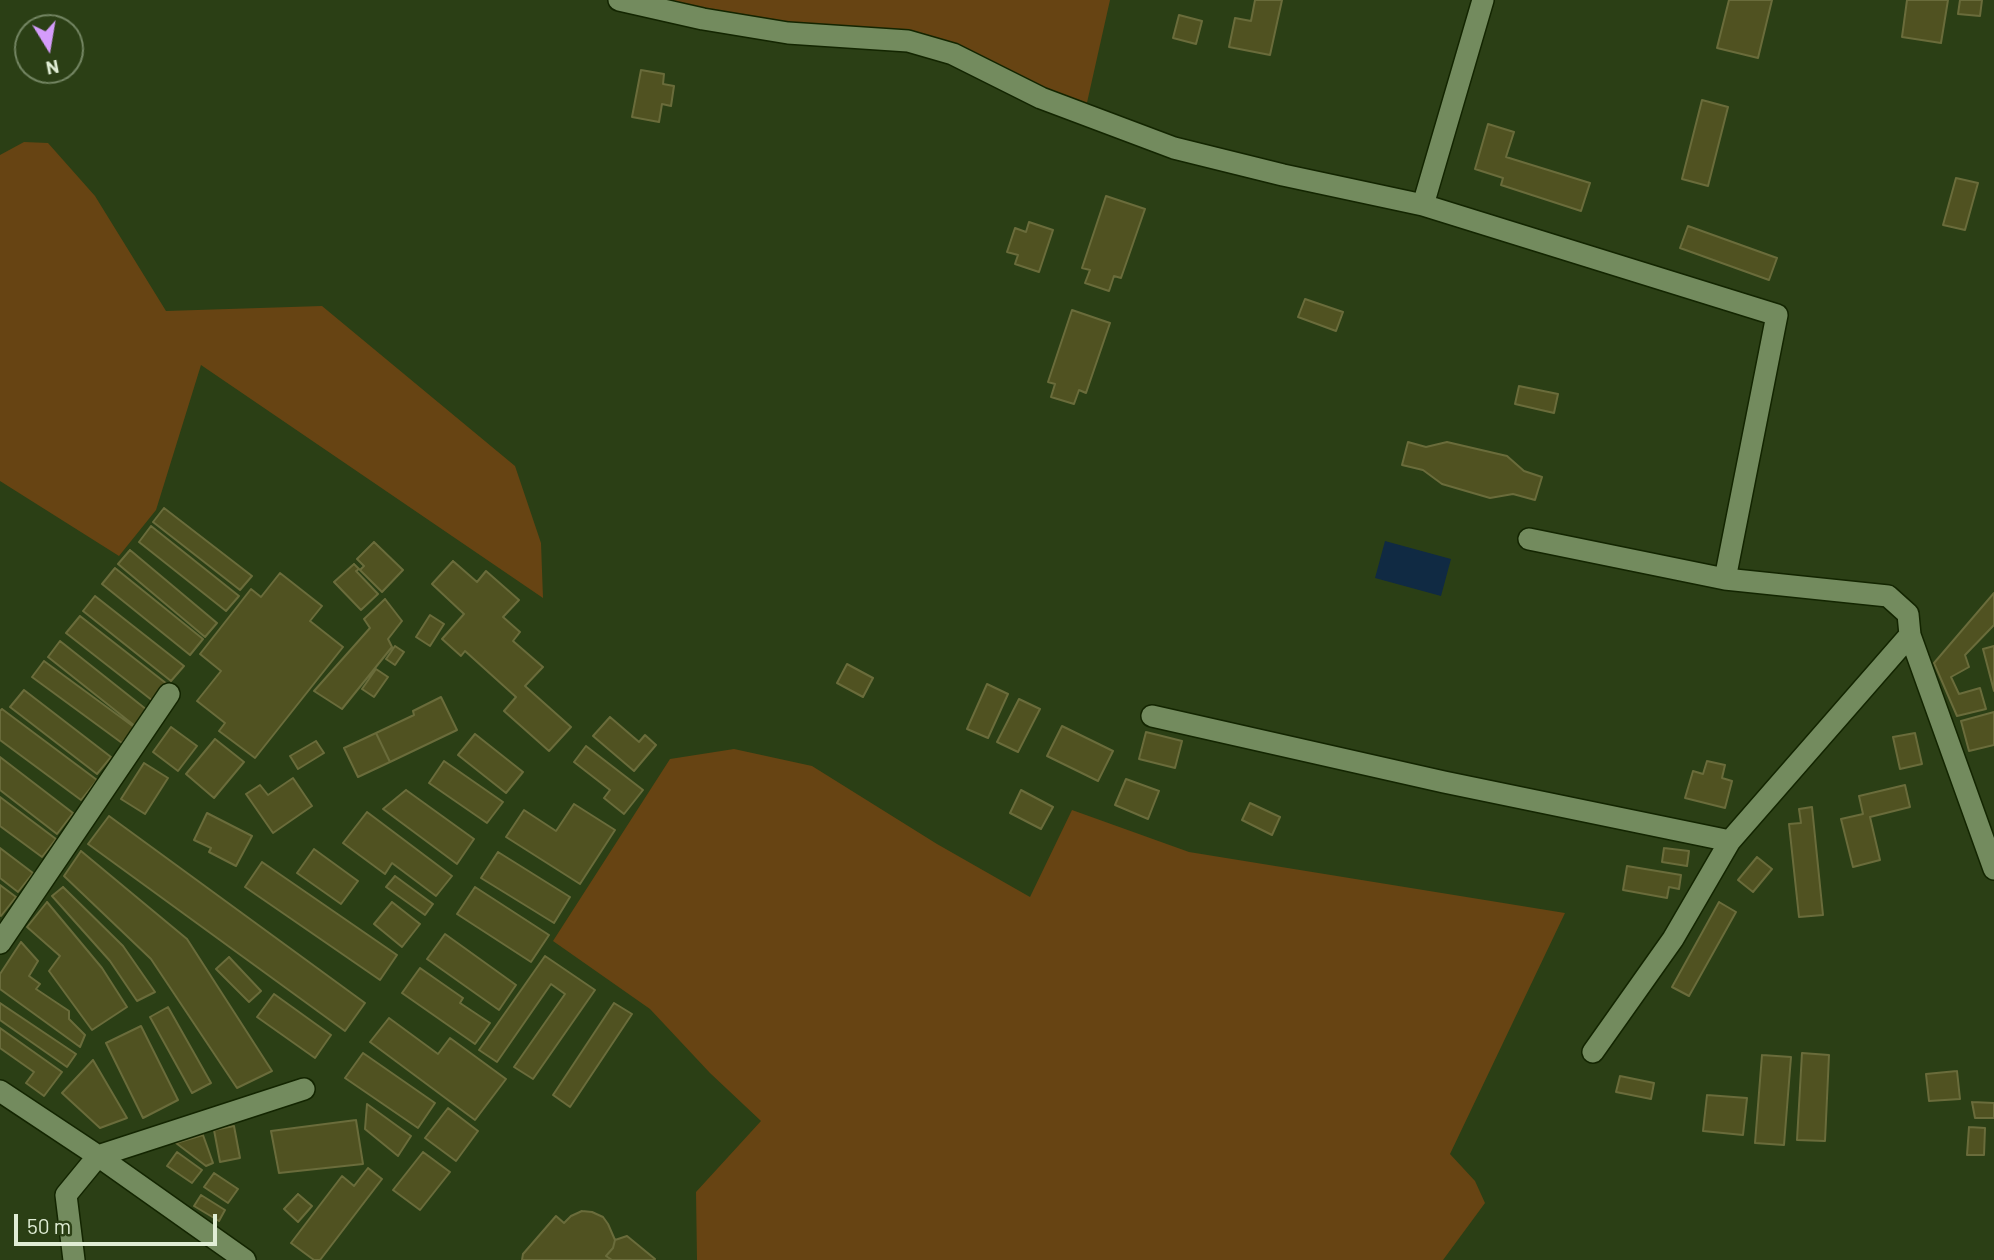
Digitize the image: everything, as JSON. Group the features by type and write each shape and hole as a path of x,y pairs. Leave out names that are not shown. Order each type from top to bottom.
{"street":[{"path":"619,0 703,19 788,33 908,41 953,54 1041,98 1174,148 1423,205 1777,315 1726,579"},
{"path":"1423,205 1483,0"},
{"path":"1529,539 1726,579 1888,596 1908,614 1910,635 1994,869"},
{"path":"1593,1052 1673,939 1730,841 1910,635"},
{"path":"0,943 169,694"},
{"path":"1152,716 1444,782 1730,841"},
{"path":"74,1260 66,1195 98,1156 304,1089"},
{"path":"0,1091 98,1156 245,1260"}],"shaded area":[{"path":"651,0 1110,0 1084,116 948,55"},
{"path":"24,142 48,143 95,196 166,311 322,306 515,466 541,543 543,598 201,365 156,510 119,556 0,481 0,155"},
{"path":"734,749 812,766 937,844 1030,897 1072,810 1189,852 1565,913 1450,1154 1475,1181 1485,1203 1443,1260 697,1260 696,1192 761,1121 710,1073 650,1009 553,941 670,759"}],"water":[{"path":"1385,541 1451,559 1441,596 1375,578"}],"building":[{"path":"1255,0 1282,0 1270,55 1229,47 1235,18 1251,21"},
{"path":"1729,0 1772,0 1758,58 1717,48"},
{"path":"1907,0 1948,0 1941,43 1902,37"},
{"path":"1960,0 1982,0 1980,16 1958,14"},
{"path":"1179,15 1202,21 1196,44 1173,38"},
{"path":"641,70 664,74 663,84 674,86 671,106 662,104 659,122 632,117"},
{"path":"1702,100 1728,107 1708,186 1682,179"},
{"path":"1488,124 1514,132 1506,157 1590,183 1581,211 1501,185 1503,178 1475,169"},
{"path":"1956,178 1978,183 1965,230 1943,225"},
{"path":"1106,196 1145,209 1121,278 1114,276 1109,291 1085,283 1090,270 1082,268"},
{"path":"1029,222 1053,230 1039,272 1015,264 1018,255 1007,252 1015,228 1026,232"},
{"path":"1688,226 1777,258 1769,280 1680,248"},
{"path":"1305,299 1343,312 1336,331 1298,317"},
{"path":"1072,310 1110,323 1086,393 1079,390 1074,404 1051,397 1055,384 1048,382"},
{"path":"1519,386 1558,394 1554,413 1515,404"},
{"path":"1408,442 1426,447 1447,442 1507,456 1524,471 1542,477 1535,500 1513,494 1490,498 1442,484 1423,470 1402,465"},
{"path":"164,508 252,576 240,590 153,522"},
{"path":"151,526 239,596 226,611 139,542"},
{"path":"374,542 403,570 382,592 360,570 364,566 357,559"},
{"path":"130,550 217,623 205,637 118,564"},
{"path":"453,561 477,582 486,571 519,600 503,617 520,632 513,641 543,667 525,686 571,727 549,751 504,711 516,697 465,651 461,656 442,639 464,614 432,584"},
{"path":"354,564 359,569 356,571 378,594 361,610 334,582"},
{"path":"115,568 203,639 190,655 102,584"},
{"path":"280,573 322,606 310,621 343,647 255,758 219,731 225,723 197,701 221,671 200,654 251,589 261,597"},
{"path":"1994,593 1994,625 1965,655 1969,667 1951,677 1959,694 1980,688 1986,709 1957,716 1934,663"},
{"path":"95,596 184,666 171,681 83,611"},
{"path":"385,599 402,621 388,639 392,647 342,709 314,691 370,628 364,619"},
{"path":"430,615 444,624 430,646 416,637"},
{"path":"80,616 167,684 153,701 66,633"},
{"path":"60,641 147,710 135,726 48,657"},
{"path":"395,646 404,652 395,665 386,659"},
{"path":"1994,646 1994,691 1983,649"},
{"path":"44,661 134,727 122,743 32,677"},
{"path":"847,664 873,678 863,697 837,683"},
{"path":"376,669 388,677 374,697 362,689"},
{"path":"987,684 1008,694 988,738 967,729"},
{"path":"24,690 111,757 97,774 10,707"},
{"path":"441,697 457,730 390,762 376,733 414,715 413,711"},
{"path":"1019,699 1040,709 1018,752 997,742"},
{"path":"2,709 97,780 81,800 0,740"},
{"path":"1994,712 1994,745 1969,751 1961,721"},
{"path":"610,717 639,742 645,735 656,745 634,771 593,736"},
{"path":"1062,726 1113,751 1098,781 1047,756"},
{"path":"171,727 197,746 178,771 153,752"},
{"path":"1146,732 1182,741 1175,768 1139,759"},
{"path":"376,733 390,762 358,777 344,748"},
{"path":"1915,733 1922,764 1900,769 1893,737"},
{"path":"475,734 523,772 506,793 458,755"},
{"path":"215,739 244,762 214,798 186,774"},
{"path":"316,741 324,753 298,769 290,756"},
{"path":"586,746 643,790 624,814 604,798 610,790 574,762"},
{"path":"0,757 73,813 57,834 0,790"},
{"path":"444,761 503,802 487,823 429,783"},
{"path":"1707,761 1725,765 1722,778 1732,781 1725,808 1685,798 1693,771 1703,774"},
{"path":"144,763 168,778 145,814 121,799"},
{"path":"293,778 312,806 273,833 246,794 260,785 268,795"},
{"path":"1126,779 1159,791 1148,819 1115,805"},
{"path":"1905,785 1910,807 1870,817 1880,860 1853,867 1841,819 1863,814 1859,796"},
{"path":"406,790 474,839 457,864 383,809"},
{"path":"1021,790 1053,807 1041,829 1010,813"},
{"path":"0,797 56,839 42,857 0,826"},
{"path":"1250,803 1280,817 1272,835 1242,820"},
{"path":"574,804 615,830 580,884 506,837 524,810 556,831"},
{"path":"1812,807 1823,915 1799,917 1789,824 1801,823 1799,809"},
{"path":"367,812 452,876 436,896 392,863 385,874 343,843"},
{"path":"207,813 252,836 236,866 209,852 211,848 194,840"},
{"path":"109,816 365,1003 345,1031 88,844"},
{"path":"0,848 33,873 18,892 0,878"},
{"path":"1664,848 1689,851 1687,866 1662,862"},
{"path":"314,849 358,881 341,904 297,873"},
{"path":"81,851 187,939 272,1071 237,1088 151,959 64,876"},
{"path":"498,852 570,897 554,923 481,878"},
{"path":"1757,857 1772,869 1753,892 1738,880"},
{"path":"262,862 397,955 380,980 245,887"},
{"path":"1627,866 1681,875 1679,889 1669,887 1667,898 1623,890"},
{"path":"395,876 433,904 425,915 386,887"},
{"path":"0,885 16,897 1,916 0,915"},
{"path":"63,887 123,946 155,992 137,1001 110,961 52,896"},
{"path":"475,887 549,935 531,962 457,914"},
{"path":"47,902 102,968 127,1007 92,1030 49,971 60,956 27,927"},
{"path":"392,902 420,924 402,947 374,924"},
{"path":"1719,902 1736,912 1689,996 1672,987"},
{"path":"445,934 516,985 499,1010 427,959"},
{"path":"21,942 38,961 29,976 40,984 36,989 69,1011 69,1019 85,1035 80,1047 0,989 0,974"},
{"path":"545,956 595,990 533,1079 514,1067 565,994 551,984 497,1062 479,1050"},
{"path":"229,957 261,991 249,1002 216,969"},
{"path":"420,968 463,998 460,1003 490,1023 475,1044 402,993"},
{"path":"274,994 331,1035 315,1058 257,1017"},
{"path":"0,1003 76,1054 67,1067 0,1020"},
{"path":"614,1003 632,1014 570,1107 553,1095"},
{"path":"168,1007 211,1083 192,1093 150,1017"},
{"path":"389,1018 438,1054 450,1038 506,1079 475,1120 370,1042"},
{"path":"141,1026 178,1100 143,1118 106,1043"},
{"path":"0,1028 62,1072 44,1096 26,1083 34,1072 0,1048"},
{"path":"363,1053 435,1103 418,1128 345,1078"},
{"path":"1802,1053 1829,1055 1825,1141 1797,1140"},
{"path":"1762,1055 1791,1057 1784,1145 1755,1143"},
{"path":"93,1060 127,1118 100,1128 62,1093"},
{"path":"1957,1071 1960,1099 1929,1101 1926,1074"},
{"path":"1620,1076 1654,1083 1651,1099 1616,1092"},
{"path":"1707,1095 1747,1098 1743,1135 1703,1131"},
{"path":"1972,1102 1994,1103 1994,1118 1975,1118"},
{"path":"367,1104 411,1136 398,1156 365,1129"},
{"path":"448,1108 478,1131 456,1161 425,1138"},
{"path":"356,1120 363,1164 279,1173 271,1131"},
{"path":"234,1126 240,1158 220,1162 214,1130"},
{"path":"1969,1127 1985,1128 1984,1155 1967,1155"},
{"path":"203,1135 213,1163 206,1166 176,1143"},
{"path":"177,1152 202,1170 192,1183 167,1166"},
{"path":"423,1152 450,1172 420,1210 393,1190"},
{"path":"368,1168 382,1179 320,1260 314,1260 291,1243 342,1176 354,1186"},
{"path":"214,1173 238,1189 228,1203 204,1187"},
{"path":"298,1194 312,1206 298,1222 284,1209"},
{"path":"201,1195 225,1210 219,1221 194,1206"},
{"path":"582,1211 603,1217 608,1224 615,1240 613,1248 606,1256 612,1260 522,1260 523,1254 556,1216 564,1223"},
{"path":"627,1236 655,1259 612,1260 606,1256 613,1248 615,1240"}]}
